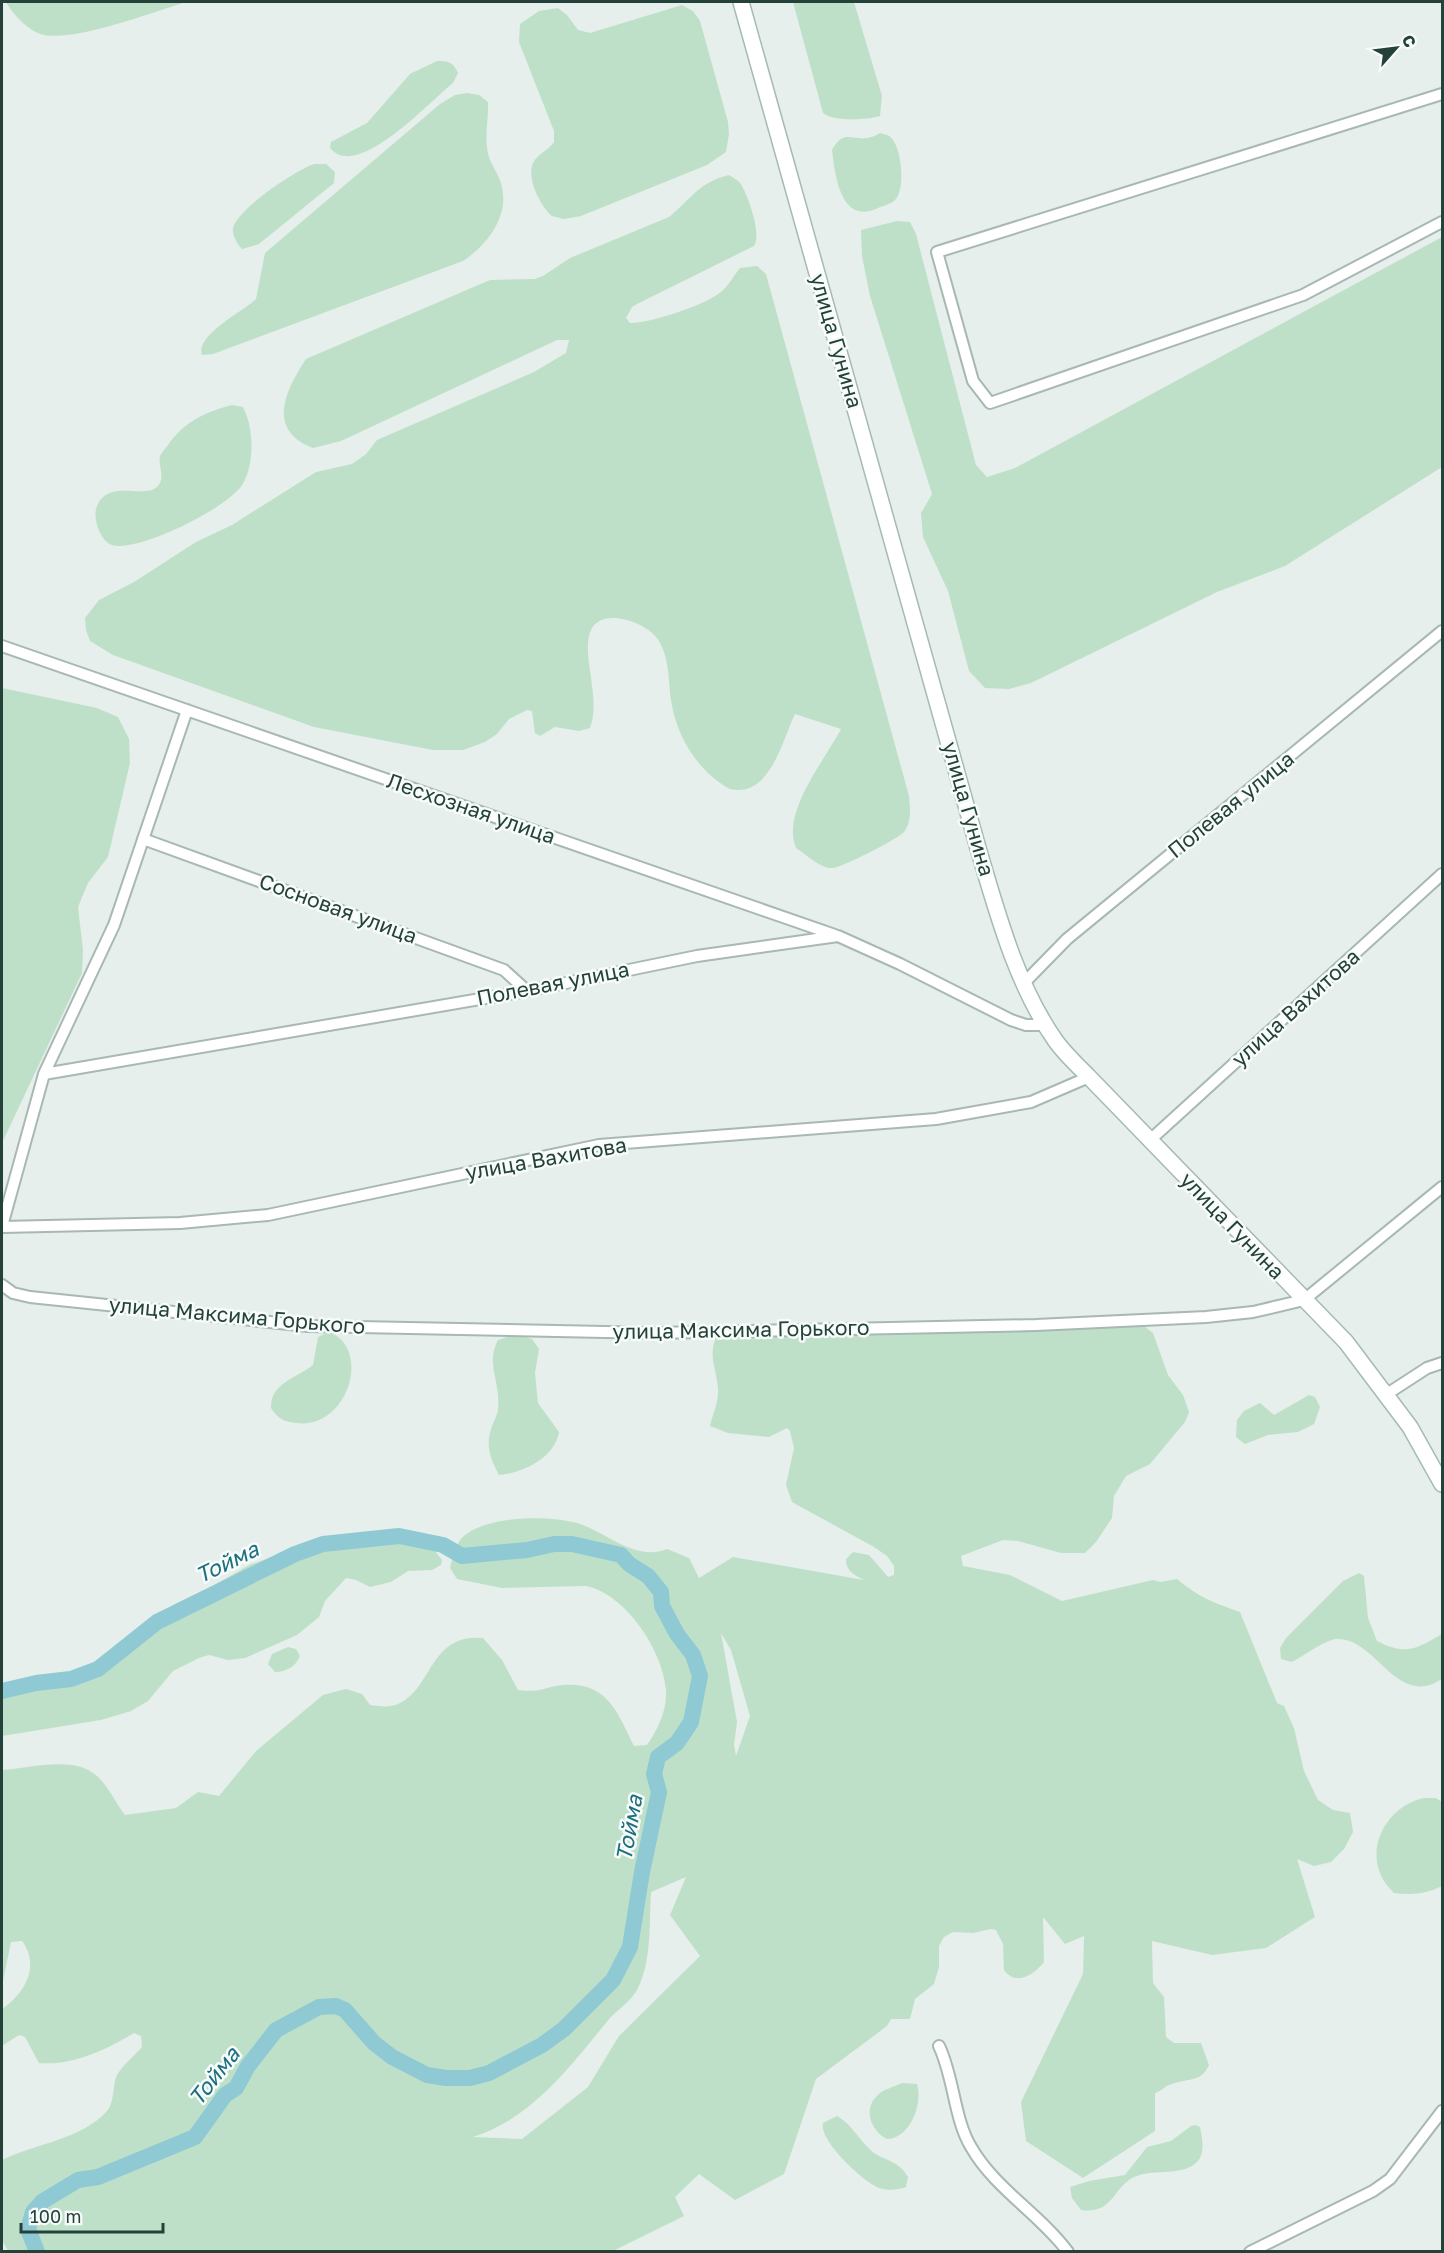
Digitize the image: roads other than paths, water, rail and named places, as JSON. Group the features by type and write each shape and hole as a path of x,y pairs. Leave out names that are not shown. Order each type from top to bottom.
{"main road":[{"name":"улица Гунина","path":"741,2 981,858 1024,983 1045,1025 1057,1042 1149,1141 1346,1342 1410,1427 1443,1484"}],"street":[{"path":"1443,94 937,252 973,381 990,403 1303,295 1443,222"},
{"name":"Полевая улица","path":"1024,983 1067,939 1443,631"},
{"name":"Лесхозная улица","path":"2,646 838,936"},
{"path":"2,1226 45,1074 114,925 187,710"},
{"name":"Сосновая улица","path":"143,838 504,970 527,991"},
{"name":"улица Вахитова","path":"1149,1141 1442,874"},
{"name":"Полевая улица","path":"45,1074 334,1022 527,991 697,956 838,936"},
{"path":"838,936 900,964 1011,1020 1026,1026 1045,1025"},
{"name":"улица Вахитова","path":"2,1226 180,1223 268,1215 599,1145 936,1119 1031,1102 1089,1077"},
{"name":"улица Максима Горького","path":"2,1285 13,1293 30,1297 308,1326 653,1333 1036,1325 1184,1318 1253,1312 1304,1300 1443,1187"},
{"path":"1387,1394 1427,1368 1443,1364"},
{"path":"939,2046 948,2063 970,2146 990,2174 1058,2238 1068,2252"},
{"path":"1250,2252 1373,2191 1390,2179 1443,2111"}],"waterway":[{"name":"Тойма","path":"2,1691 36,1683 71,1679 98,1669 157,1622 295,1554 323,1544 399,1536 443,1545 462,1556 527,1550 554,1544 572,1544 621,1555 629,1564 648,1576 661,1592 662,1606 677,1634 693,1655 700,1676 691,1722 677,1743 658,1757 654,1774 659,1792 642,1872 630,1947 613,1980 564,2029 542,2045 489,2073 470,2078 446,2078 427,2075 392,2057 374,2043 345,2010 336,2006 319,2007 276,2030 248,2066 236,2088 225,2095 195,2137 98,2177 78,2180 43,2201 33,2212 28,2229 37,2252"}]}
